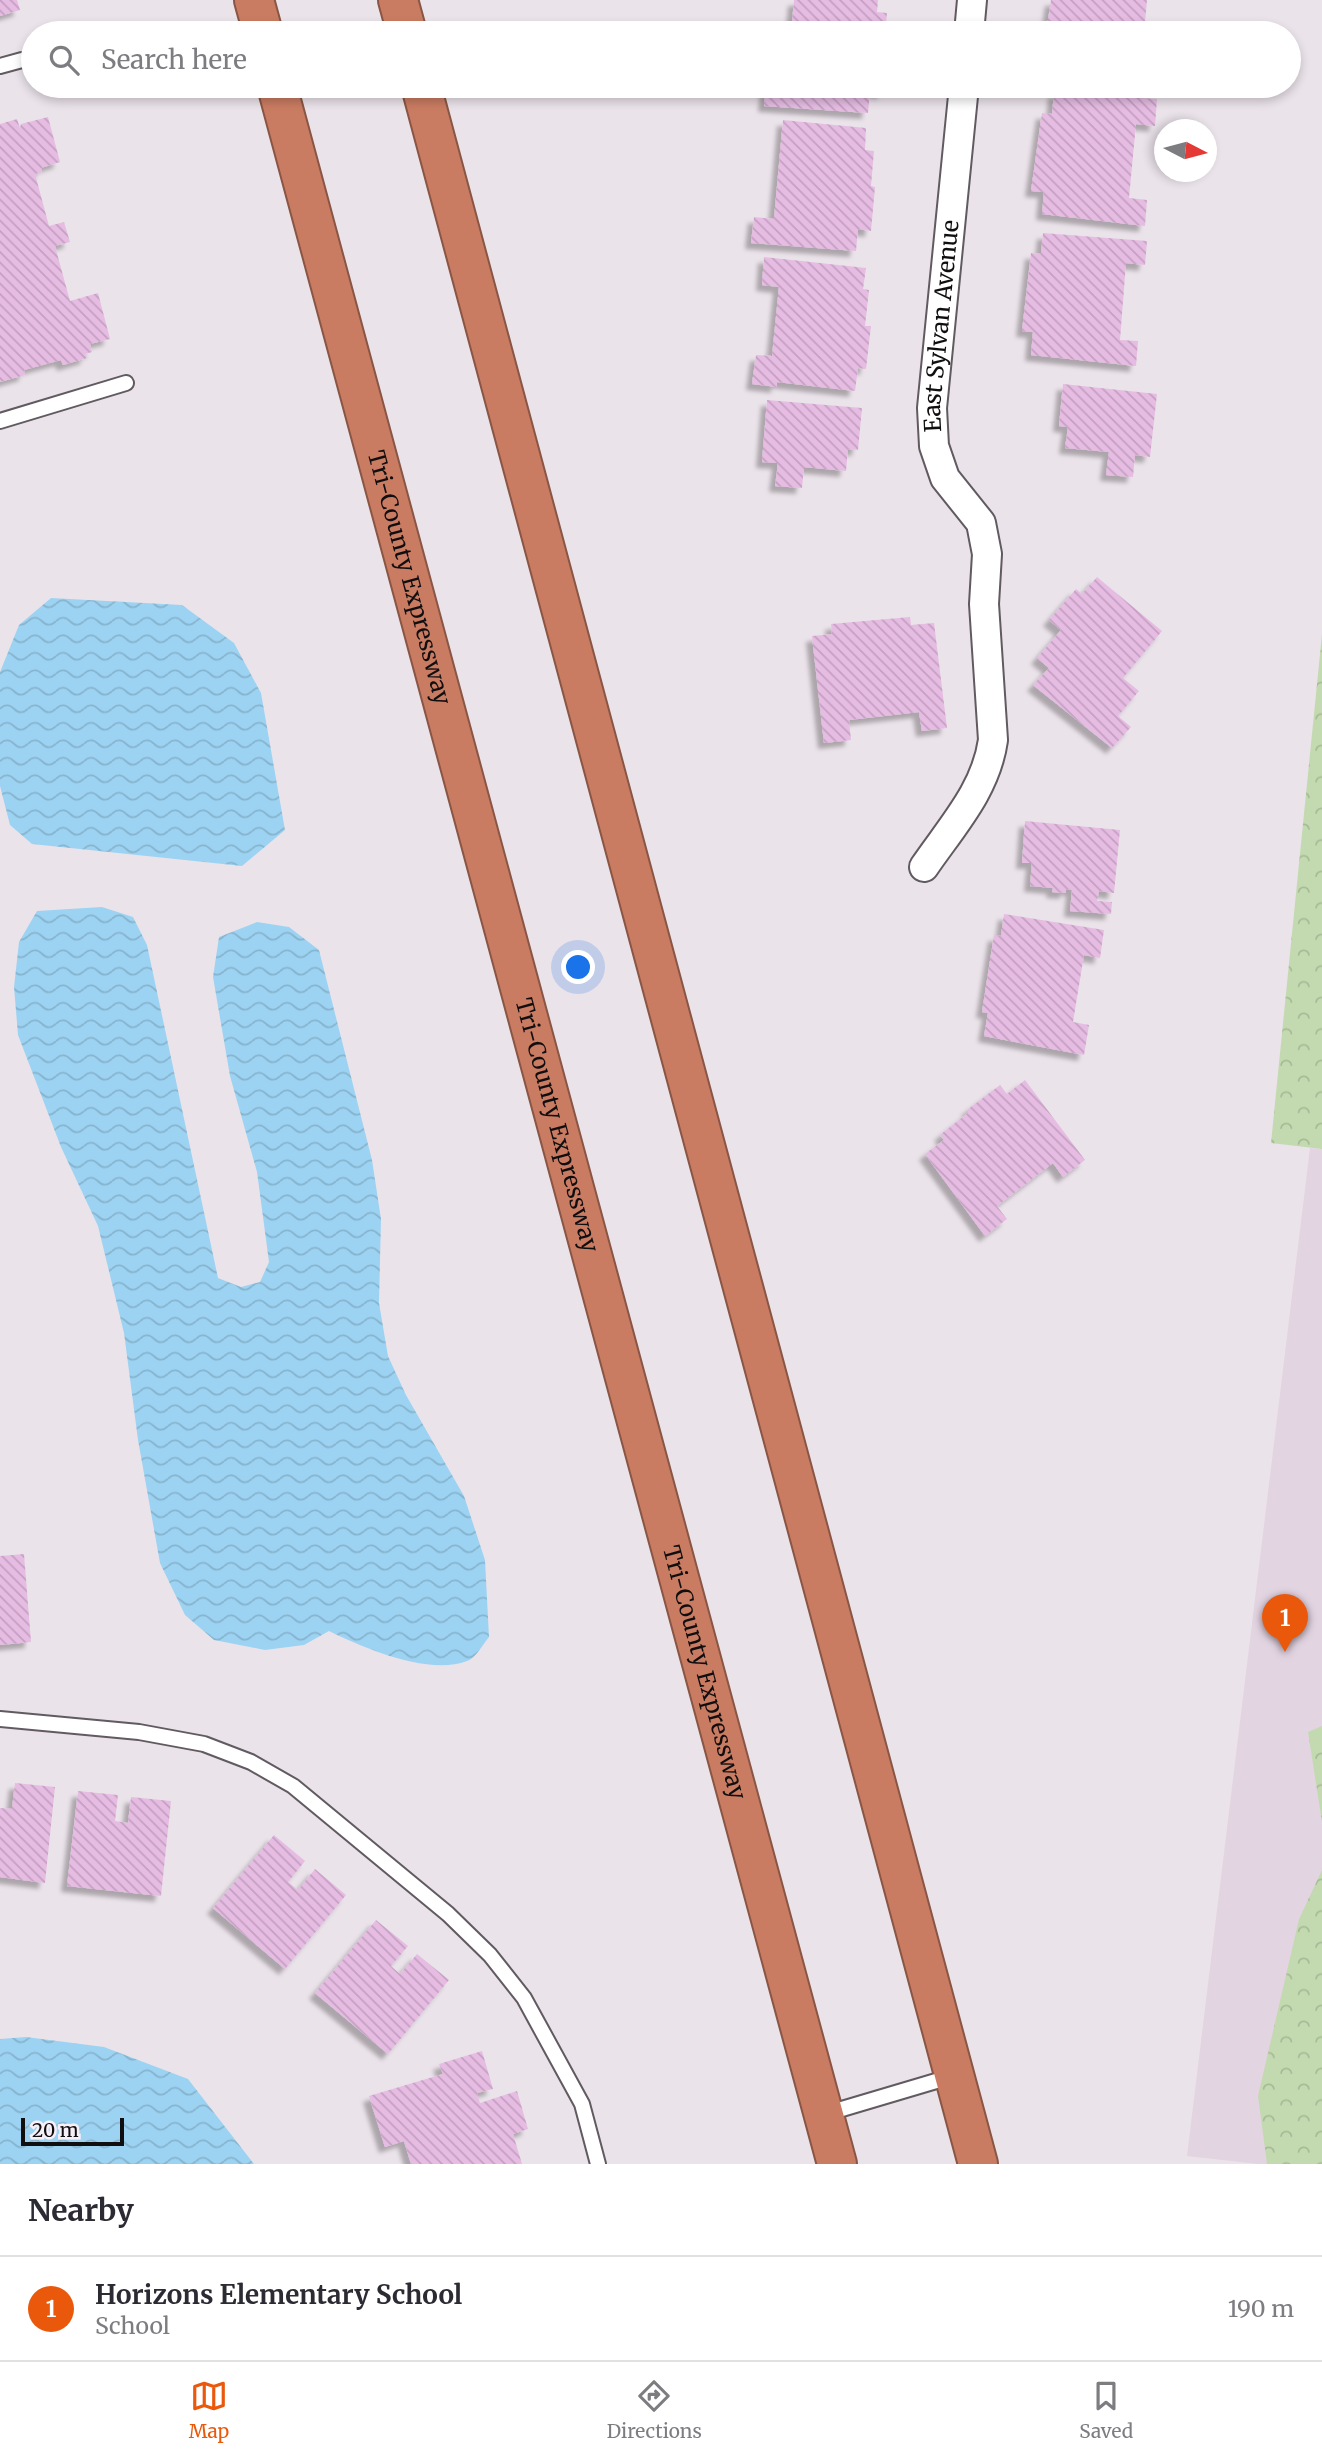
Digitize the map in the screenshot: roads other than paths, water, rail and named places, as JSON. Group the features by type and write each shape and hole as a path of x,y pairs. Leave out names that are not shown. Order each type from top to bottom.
{"highway":[{"path":"254,0 260,21"},
{"path":"398,0 404,21"},
{"name":"Tri-County Expressway","path":"280,98 837,2164"},
{"path":"424,98 978,2164"}],"street":[{"path":"970,21 972,0"},
{"name":"East Sylvan Avenue","path":"924,867 978,792 990,758 993,740 984,604 987,554 983,533 981,523 945,478 934,446 932,421 963,98"}],"lane":[{"path":"0,66 21,60"},
{"path":"0,421 126,383"},
{"path":"0,1719 139,1732 204,1744 251,1762 293,1786 448,1914 490,1955 524,1998 582,2104 598,2164"},
{"path":"824,2115 954,2075"}],"water":[{"path":"51,598 182,605 234,643 261,693 285,830 242,866 32,844 10,825 0,786 0,672 19,625"},
{"path":"102,907 133,917 147,945 218,1278 241,1287 260,1282 269,1262 257,1172 230,1076 213,977 219,937 257,922 289,927 319,950 372,1160 381,1219 379,1303 388,1356 406,1395 464,1496 485,1560 489,1637 467,1661 451,1665 415,1663 378,1652 329,1631 304,1645 265,1650 214,1640 185,1615 160,1563 138,1440 124,1333 98,1226 61,1147 18,1035 14,987 19,942 37,911"},
{"path":"26,2037 104,2047 188,2079 254,2164 0,2164 0,2039"}],"place":[{"name":"Horizons Elementary School","path":"1285,1652"}]}
